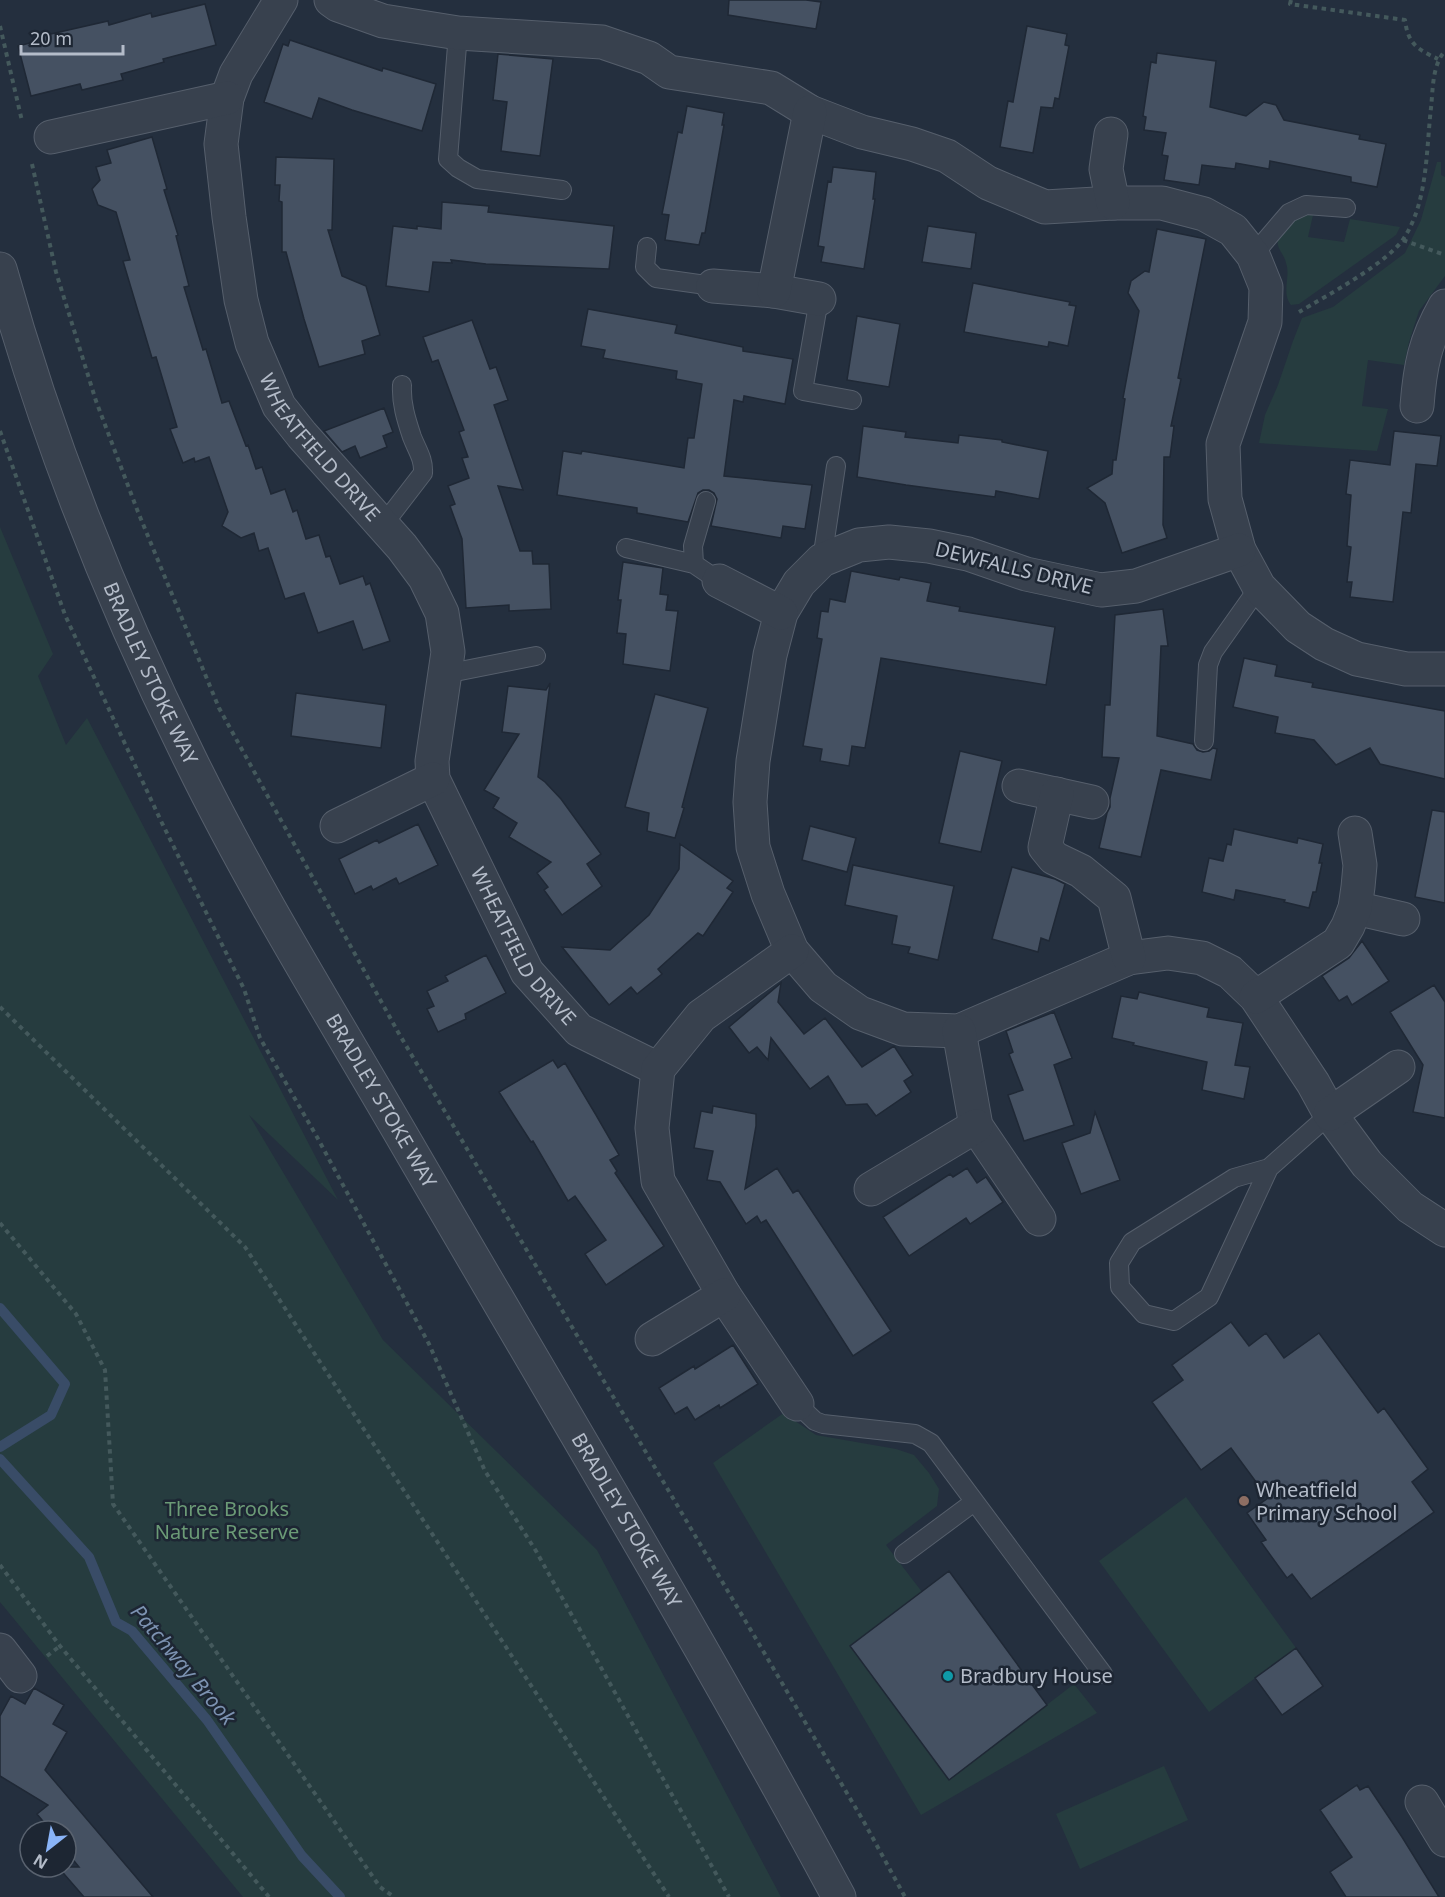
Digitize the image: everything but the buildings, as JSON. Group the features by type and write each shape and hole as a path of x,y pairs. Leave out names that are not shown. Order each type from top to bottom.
{"street":[{"name":"WHEATFIELD DRIVE","path":"281,0 236,74 227,98 221,144 241,300 252,343 279,406 383,525 425,578 442,613 448,652 432,761 434,779 527,972 579,1030 658,1069"},
{"path":"331,0 338,5 383,21 458,33 602,42 649,58 669,72 771,88 810,112 862,132 912,144 947,156 988,183 1045,207 1162,203 1204,214 1233,230 1253,255 1266,287 1265,322 1223,444 1225,499 1239,550 1259,587 1298,627 1324,644 1357,659 1406,669 1445,669"},
{"path":"38,133 227,98"},
{"path":"774,291 810,112"},
{"path":"1111,134 1106,169 1113,203"},
{"name":"BRADLEY STOKE WAY","path":"0,269 43,412 70,485 128,628 191,761 257,885 642,1546 839,1897"},
{"path":"713,286 774,291 819,299"},
{"path":"1418,406 1420,370 1433,327 1445,306"},
{"name":"DEWFALLS DRIVE","path":"792,951 768,894 753,847 750,802 753,761 770,655 780,613 799,583 822,560 859,545 889,542 930,546 969,554 1026,574 1101,590 1136,586 1239,550"},
{"path":"706,572 780,613"},
{"path":"336,826 434,779"},
{"path":"1019,786 1092,802"},
{"path":"1057,794 1045,846 1054,858 1081,871 1114,898 1128,958"},
{"path":"1256,997 1338,943 1355,908 1360,865 1354,833"},
{"path":"1355,908 1403,919"},
{"path":"798,1404 724,1295 658,1181 652,1128 658,1069 701,1016 792,951 823,987 860,1013 903,1029 959,1031 1128,958 1168,953 1202,958 1230,972 1256,997 1313,1083 1330,1114 1367,1164 1410,1206 1445,1230"},
{"path":"959,1031 976,1126 1039,1219"},
{"path":"1330,1114 1398,1067"},
{"path":"871,1189 976,1126"},
{"path":"652,1339 724,1295"},
{"path":"0,1650 20,1676"},
{"path":"1422,1802 1445,1840"}],"lane":[{"path":"458,33 448,159 477,179 562,190"},
{"path":"1253,255 1289,213 1306,205 1346,208"},
{"path":"647,247 645,267 656,278 713,286"},
{"path":"819,299 802,391 852,400"},
{"path":"383,525 423,473 423,463 401,401 402,385"},
{"path":"822,560 836,466"},
{"path":"706,501 693,546 706,572"},
{"path":"626,548 706,572"},
{"path":"1204,741 1210,658 1222,637 1259,587"},
{"path":"445,674 536,656"},
{"path":"1269,1168 1234,1178 1132,1242 1119,1263 1120,1287 1144,1314 1174,1321 1209,1297 1269,1168 1330,1114"},
{"path":"798,1404 815,1421 823,1424 915,1434 931,1443 1103,1674"},
{"path":"904,1554 974,1502"}],"path":[{"path":"1291,0 1290,4 1405,20 1407,34 1415,47 1438,59"},
{"path":"0,26 38,133"},
{"path":"1265,322 1297,313 1325,297 1379,263 1403,240 1414,219 1421,194 1438,59 1445,51"},
{"path":"32,164 56,272 96,401 138,512 219,708 398,1032 840,1780 904,1897"},
{"path":"1403,240 1445,255"},
{"path":"0,431 64,615 161,821 244,989 260,1038 429,1344 485,1471 536,1551 729,1897"},
{"path":"0,1006 245,1247 669,1897"},
{"path":"0,1223 75,1314 105,1370 113,1504 380,1887 394,1897"},
{"path":"0,1566 60,1646 269,1897"}],"green space":[{"path":"1437,162 1441,162 1441,175 1445,177 1445,276 1419,311 1404,365 1368,360 1362,406 1388,409 1377,451 1259,443 1265,415 1302,318 1333,307 1405,253 1421,220"},
{"path":"1302,213 1313,215 1308,237 1344,242 1350,219 1400,227 1396,235 1299,304 1291,305 1286,290 1287,268 1278,247 1278,240 1285,225"},
{"name":"Three Brooks Nature Reserve","path":"0,527 53,654 38,676 66,745 87,718 338,1200 249,1115 383,1340 597,1550 781,1897 243,1897 0,1602"},
{"path":"788,1410 795,1421 816,1435 896,1449 914,1455 939,1489 937,1506 886,1545 922,1592 850,1646 949,1780 1074,1684 1097,1713 921,1815 713,1463"},
{"path":"1186,1497 1296,1648 1209,1712 1099,1561"},
{"path":"1164,1766 1188,1820 1080,1869 1056,1814"}],"waterway":[{"name":"Patchway Brook","path":"0,1308 65,1384 51,1415 0,1447"},
{"name":"Patchway Brook","path":"0,1459 89,1557 116,1622 132,1631 207,1720 302,1856 340,1897"}],"place":[{"name":"Wheatfield Primary School","path":"1244,1501"},
{"name":"Bradbury House","path":"948,1676"}]}
